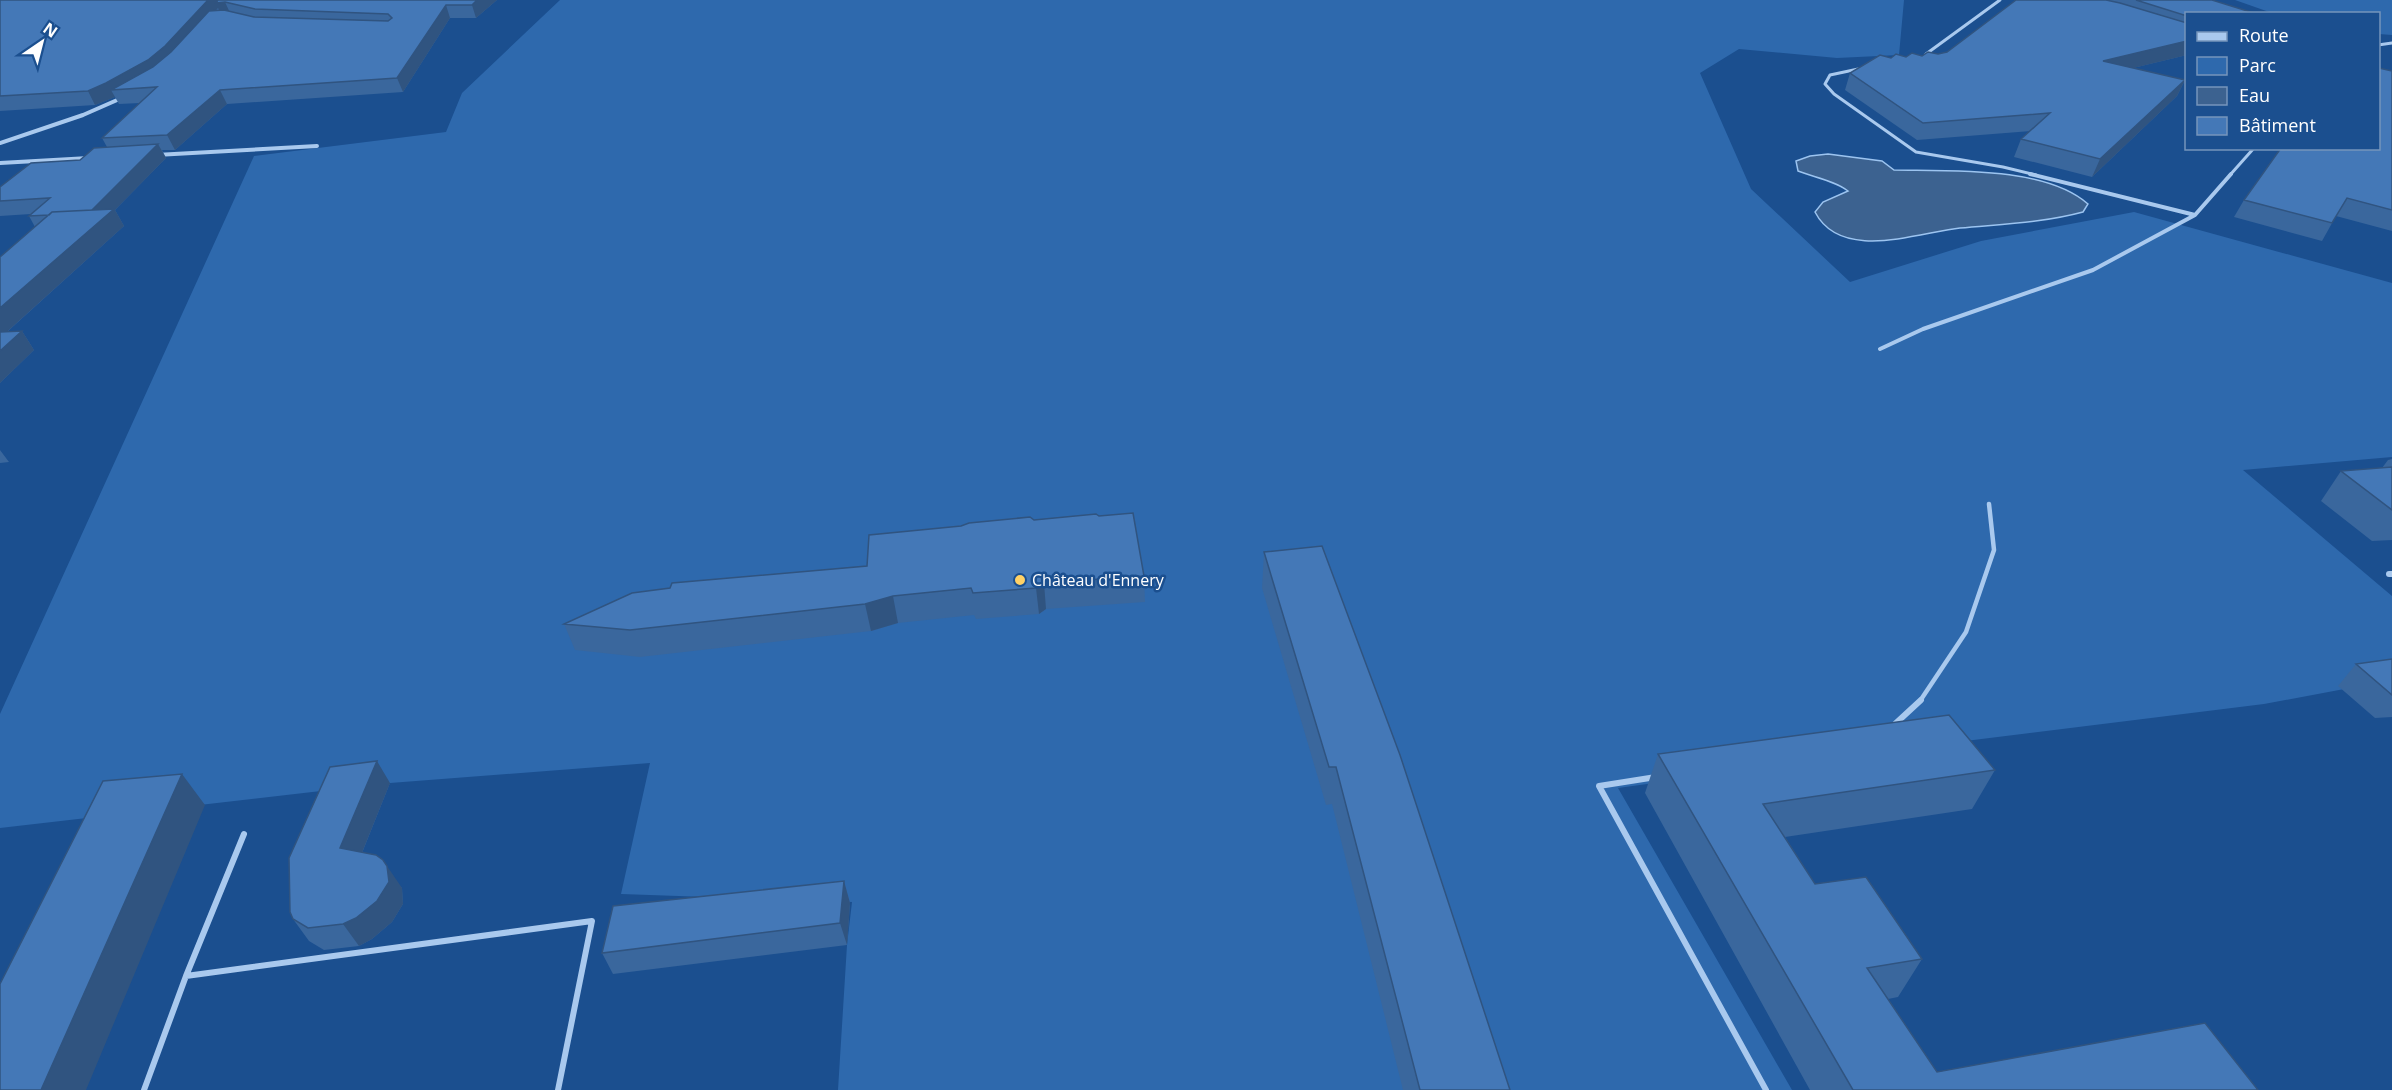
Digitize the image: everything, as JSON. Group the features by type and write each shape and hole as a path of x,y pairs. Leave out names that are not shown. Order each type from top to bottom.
{"street":[{"path":"0,143 83,115 132,93"},
{"path":"153,155 317,146"},
{"path":"0,163 94,158"}],"lane":[{"path":"1921,56 1929,53 2000,0"},
{"path":"1868,67 1845,70 1830,75 1825,84 1834,94 1916,152 2003,167 2195,215"},
{"path":"1880,349 1923,329 2093,270 2195,215 2252,150"},
{"path":"1889,729 1917,706 1966,632 1994,550 1989,504"},
{"path":"1658,777 1599,786 1766,1090"},
{"path":"144,1090 186,976 243,834"},
{"path":"186,976 592,921 558,1090"}],"green space":[{"path":"560,0 1904,0 1899,55 1837,58 1739,49 1700,73 1751,189 1850,282 1981,241 2134,212 2392,283 2392,457 2243,470 2392,596 2392,680 2264,704 1917,747 1618,788 1792,1090 838,1090 852,902 621,894 650,763 390,783 0,828 0,714 254,156 446,132 462,93"},
{"path":"2235,0 2392,0 2392,35 2380,34 2380,12 2269,12"}],"water":[{"path":"1828,154 1882,161 1894,170 1969,171 2022,177 2070,192 2088,204 2083,212 2052,219 1960,228 1881,241 1861,240 1843,236 1827,227 1815,212 1823,202 1848,191 1831,182 1798,171 1796,161 1810,156"}],"building":[{"path":"0,0 208,0 165,46 148,60 106,83 88,91 0,96"},
{"path":"218,0 477,0 472,5 446,5 397,78 220,90 167,135 102,138 157,87 111,90 153,67 171,52 209,11 224,10 254,17 388,21 392,18 388,14 255,9 225,2 216,3"},
{"path":"2016,0 2106,0 2185,22 2185,41 2103,61 2185,80 2100,159 2021,139 2050,113 1923,123 1850,73 1880,55 1891,58 1896,54 1906,57 1912,53 1922,56 1928,52 1938,54 1947,52"},
{"path":"2136,0 2212,0 2251,12 2185,12 2185,15"},
{"path":"2380,68 2392,71 2392,210 2347,198 2332,223 2244,200 2280,150 2380,150"},
{"path":"158,144 92,210 52,212 49,215 29,216 50,198 0,201 0,187 31,163 80,160 94,148"},
{"path":"114,209 0,308 0,257 52,212"},
{"path":"22,331 0,351 0,332"},
{"path":"2392,467 2392,510 2341,471"},
{"path":"1133,513 1144,576 1044,583 1036,588 973,593 971,588 893,596 865,604 630,630 564,624 632,593 670,588 672,583 867,566 869,535 1030,517 1034,520"},
{"path":"1322,546 1400,755 1510,1090 1420,1090 1336,767 1329,767 1264,552"},
{"path":"2392,659 2392,695 2356,664"},
{"path":"1949,715 1995,770 1763,804 1815,884 1866,877 1922,959 1867,968 1937,1072 2205,1023 2258,1090 1853,1090 1658,754"},
{"path":"377,761 340,848 376,855 387,866 389,882 377,901 356,918 343,924 308,928 293,919 290,912 289,858 330,767"},
{"path":"182,774 41,1090 0,1090 0,984 103,781"},
{"path":"844,881 840,923 602,953 613,906"}],"place":[{"name":"Château d'Ennery","path":"1020,580"}]}
